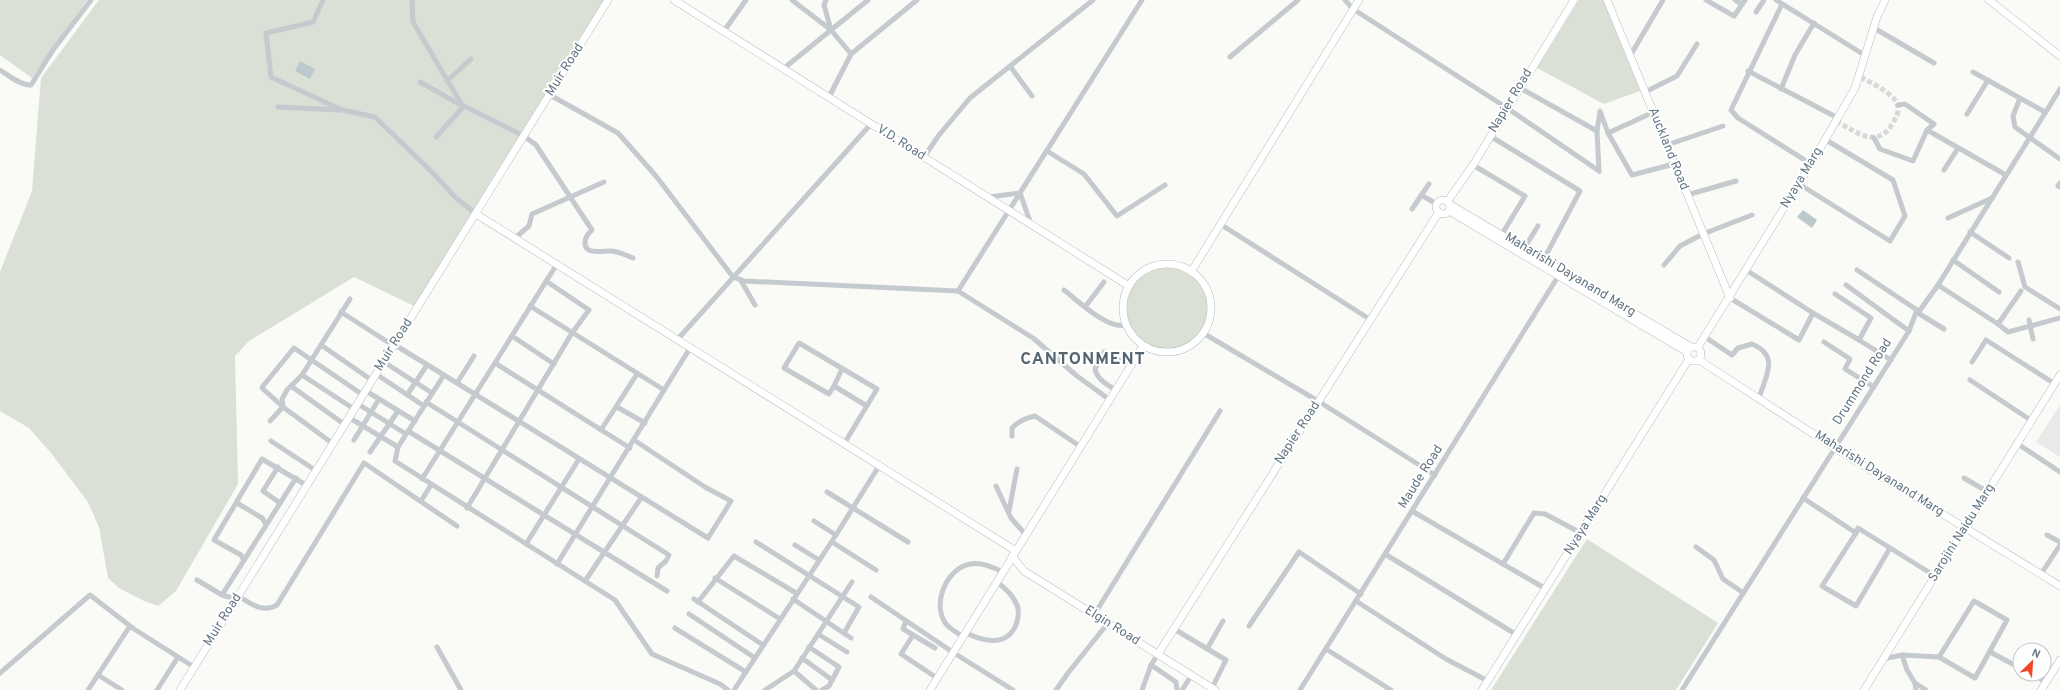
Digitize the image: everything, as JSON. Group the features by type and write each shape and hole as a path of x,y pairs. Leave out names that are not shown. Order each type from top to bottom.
{"street":[{"path":"0,70 10,77 28,85 31,84 53,50 91,0"},
{"path":"323,0 313,22 266,33 271,77 342,110"},
{"path":"412,0 413,22 463,106"},
{"name":"Muir Road","path":"180,690 348,416 365,393 395,346 608,0"},
{"name":"V.D. Road","path":"674,0 1129,286"},
{"path":"724,32 746,0"},
{"path":"792,0 831,30 851,54"},
{"path":"783,68 868,0"},
{"path":"828,97 851,54 917,0"},
{"path":"924,157 939,135 970,98 1093,0"},
{"path":"958,291 1142,0"},
{"path":"1230,57 1298,0"},
{"path":"1344,0 1353,9 1507,108 1599,171 1597,131 1600,111 1608,133 1632,175 1674,164"},
{"path":"1191,272 1359,0"},
{"name":"Napier Road","path":"1448,206 1574,0"},
{"name":"Auckland Road","path":"1607,0 1730,298"},
{"path":"1630,56 1663,0"},
{"path":"1706,0 1734,16 1743,2 1735,0"},
{"path":"1756,12 1764,0"},
{"path":"1776,0 1866,56"},
{"name":"Nyaya Marg","path":"1482,690 1546,589 1691,351 1705,337 1730,298 1826,140 1855,88 1874,28 1885,0"},
{"path":"1989,0 2060,56"},
{"path":"824,2 831,30"},
{"path":"1782,4 1748,71 1732,106 1732,113 1811,164"},
{"path":"1781,89 1795,55 1814,23"},
{"path":"1874,28 1934,63"},
{"path":"1645,92 1677,76 1697,44"},
{"path":"447,81 472,59"},
{"path":"1010,66 1032,96"},
{"path":"1748,71 1838,118"},
{"path":"1974,72 2046,112"},
{"path":"1966,114 1988,80"},
{"path":"420,82 463,106 524,136 536,145 592,230 586,237 585,246 591,251 612,251 633,258"},
{"path":"1520,88 1597,131"},
{"name":"Drummond Road","path":"1682,690 1742,592 1891,360 1909,331 1918,312 1938,285 2060,89"},
{"path":"550,94 618,133 656,176 733,277 740,279 958,291 1033,338 1077,376 1110,400"},
{"path":"2020,98 2013,116 2015,127 2060,159"},
{"path":"1874,138 1880,149 1913,161 1927,130 1934,124 1905,104 1898,105"},
{"path":"436,137 463,106"},
{"path":"278,107 342,110 375,116 456,198 476,214"},
{"path":"1608,133 1654,112"},
{"path":"677,340 871,124"},
{"path":"1667,145 1723,126"},
{"path":"1927,130 2006,175"},
{"path":"1490,136 1580,191 1544,258"},
{"path":"1799,184 1890,241 1905,216 1893,180 1826,140"},
{"path":"1944,170 1958,148"},
{"path":"1047,151 1084,174 1117,216 1165,185"},
{"path":"1473,165 1525,196 1502,234"},
{"path":"1688,195 1736,181"},
{"path":"515,238 529,226 532,214 604,182"},
{"path":"2060,183 2058,186 2060,187"},
{"path":"1412,209 1429,184"},
{"path":"988,197 1020,193"},
{"path":"1020,193 1031,225"},
{"path":"1421,195 1437,204 1439,212 1446,214 1448,206 1442,201 1437,204"},
{"path":"1948,218 1992,197"},
{"name":"Maharishi Dayanand Marg","path":"1448,206 1544,258 1691,351"},
{"name":"Maharishi Dayanand Marg","path":"1448,206 1559,275 1691,351"},
{"name":"Napier Road","path":"1158,654 1318,402 1372,320 1439,212"},
{"name":"Elgin Road","path":"476,214 879,466 1014,554 1024,571 1213,689"},
{"path":"1664,265 1680,246 1703,234 1752,215"},
{"path":"1220,224 1372,320"},
{"path":"1525,247 1538,226"},
{"path":"1970,232 2009,258"},
{"path":"1953,260 1999,292"},
{"path":"2018,262 2025,287 2060,309"},
{"path":"422,479 557,264"},
{"path":"1168,265 1180,267 1191,272 1201,281 1210,300 1211,307 1209,321 1203,333 1194,343 1176,351 1156,351 1143,346 1136,340 1126,325 1123,305 1129,286 1136,277 1146,270 1157,266 1168,265"},
{"path":"1746,270 1813,313 1891,360"},
{"path":"1857,270 1944,329"},
{"name":"Maude Road","path":"1300,690 1559,275"},
{"path":"740,279 755,305"},
{"path":"467,508 520,422 572,333 589,310 546,281"},
{"path":"1085,307 1104,282"},
{"path":"1846,285 1909,331"},
{"path":"1938,285 2008,332 2060,318"},
{"path":"1064,290 1102,319 1120,326 1126,325"},
{"path":"1998,324 2021,291"},
{"path":"1835,294 1871,318 1859,340"},
{"path":"1730,298 1799,340 1813,313"},
{"path":"283,407 282,399 291,386 302,375 350,299"},
{"path":"530,306 664,390"},
{"path":"342,312 708,538 731,501 634,440"},
{"path":"2029,320 2033,339"},
{"path":"1203,333 1435,475"},
{"path":"512,336 554,364"},
{"path":"1705,337 1732,355 1738,348 1752,344 1762,348 1768,355 1770,363 1759,398"},
{"path":"1972,362 1986,340 2055,384"},
{"path":"1824,342 1850,359 1845,369 1874,387"},
{"path":"842,369 829,394 784,368 799,343 877,389 844,444"},
{"path":"321,345 374,378 458,422 669,555 666,561 658,568 657,576"},
{"path":"930,690 1143,346"},
{"path":"332,443 283,407 262,388 294,348 365,393 379,399 415,421"},
{"path":"557,564 576,535 592,506 630,448 690,348"},
{"path":"1691,351 1702,352 1699,360 1696,361 1691,351"},
{"path":"1116,390 1106,385 1096,372 1095,368 1102,355 1104,352 1108,353 1130,367"},
{"path":"457,383 474,356"},
{"name":"Maharishi Dayanand Marg","path":"1699,360 1835,448 2060,586"},
{"path":"384,362 432,393"},
{"path":"495,363 630,448"},
{"path":"407,395 428,365"},
{"path":"601,430 637,374"},
{"path":"302,375 440,451 667,591"},
{"path":"444,375 398,447 394,461 615,600 652,654 720,684 728,690"},
{"name":"Sarojini Naidu Marg","path":"1864,690 2060,375"},
{"path":"1970,380 2032,421"},
{"path":"291,386 344,424"},
{"path":"834,386 867,406"},
{"path":"354,440 379,399"},
{"path":"270,421 283,407"},
{"path":"617,407 645,423"},
{"path":"370,452 398,411"},
{"path":"1094,615 1220,411"},
{"path":"348,416 398,447"},
{"path":"1012,436 1012,428 1016,423 1026,418 1035,416 1081,446"},
{"path":"271,441 315,470"},
{"path":"2018,444 2060,472"},
{"path":"243,559 241,555 214,540 262,459 278,467 306,485"},
{"path":"526,544 580,459"},
{"path":"197,580 222,595 237,597 255,606 264,608 277,604 364,463 457,526"},
{"path":"734,690 796,593 832,542 879,466"},
{"path":"278,467 263,491 280,503"},
{"path":"1009,511 1017,469"},
{"path":"222,595 243,559 296,478"},
{"path":"1964,478 1988,492"},
{"path":"421,501 431,485"},
{"path":"996,486 1011,518 1026,535"},
{"path":"827,492 908,542"},
{"path":"585,581 603,552 641,498"},
{"path":"1803,498 1856,533"},
{"path":"237,503 262,518 266,524"},
{"path":"1412,511 1546,589"},
{"path":"1503,564 1534,513 1545,514 1581,532"},
{"path":"814,521 836,535"},
{"path":"1890,548 1856,606 1822,586 1858,528 1935,576"},
{"path":"2041,574 2060,544 2047,536"},
{"path":"756,542 859,607 844,633"},
{"path":"832,542 876,570"},
{"path":"795,545 819,560"},
{"path":"1696,547 1714,560 1723,579 1742,592"},
{"path":"1249,626 1299,552 1361,594"},
{"path":"1385,554 1517,635"},
{"path":"763,645 696,600 734,556 796,593"},
{"path":"997,582 1014,598 1017,606 1018,621 1012,632 1004,639 998,641 987,640 965,635 946,624 941,610 940,601 948,582 959,569 971,564 988,566 1003,572"},
{"path":"715,578 780,619"},
{"path":"766,690 794,671 852,582"},
{"path":"0,673 90,595 130,626 194,667"},
{"path":"871,597 954,653 1013,690"},
{"path":"793,599 851,638"},
{"path":"1356,601 1446,659 1488,681"},
{"path":"1883,659 1902,655 1939,657 1975,678 2007,620 1974,601 1939,657"},
{"path":"689,614 755,658"},
{"path":"906,621 903,629 935,648"},
{"path":"1207,648 1223,621"},
{"path":"1056,690 1108,623"},
{"path":"88,690 130,626"},
{"path":"674,628 746,672"},
{"path":"1174,629 1226,660 1213,689"},
{"path":"818,634 847,652"},
{"path":"913,635 901,654 937,678"},
{"path":"437,647 461,690"},
{"path":"809,647 839,667 829,686 822,690"},
{"path":"1326,649 1391,690"},
{"path":"1990,652 2012,664"},
{"path":"1142,690 1151,665 1158,654"},
{"path":"1902,655 1907,670 1915,683 1916,690"},
{"path":"158,690 178,657"},
{"path":"802,658 832,680"},
{"path":"2052,673 2060,660"},
{"path":"1151,665 1176,682 1177,690"},
{"path":"794,671 816,690"},
{"path":"98,675 122,690"},
{"path":"1182,690 1191,676"},
{"path":"2041,690 2046,682"},
{"path":"1915,683 1926,690"}],"shaded area":[{"path":"0,0 87,0 32,78 0,55"},
{"path":"99,0 606,0 414,306 354,277 249,341 235,356 238,484 176,591 158,606 144,601 119,588 108,578 99,527 88,502 51,453 29,428 0,411 0,272 32,191 41,78"},
{"path":"1579,0 1603,0 1640,91 1604,104 1537,68"},
{"path":"300,61 315,69 310,79 295,71"},
{"path":"1803,210 1817,220 1812,228 1797,217"},
{"path":"1167,268 1183,271 1196,280 1205,293 1208,309 1205,325 1196,338 1183,347 1167,350 1151,347 1138,338 1129,325 1126,309 1129,293 1138,280 1151,271"},
{"path":"2060,405 2060,457 2036,442"},
{"path":"1587,539 1718,623 1676,690 1491,690"}],"tunnel":[{"path":"1836,121 1862,135 1877,137 1890,128 1896,117 1898,108 1892,96 1859,76"}],"district":[{"name":"CANTONMENT","path":"1083,360"}]}
